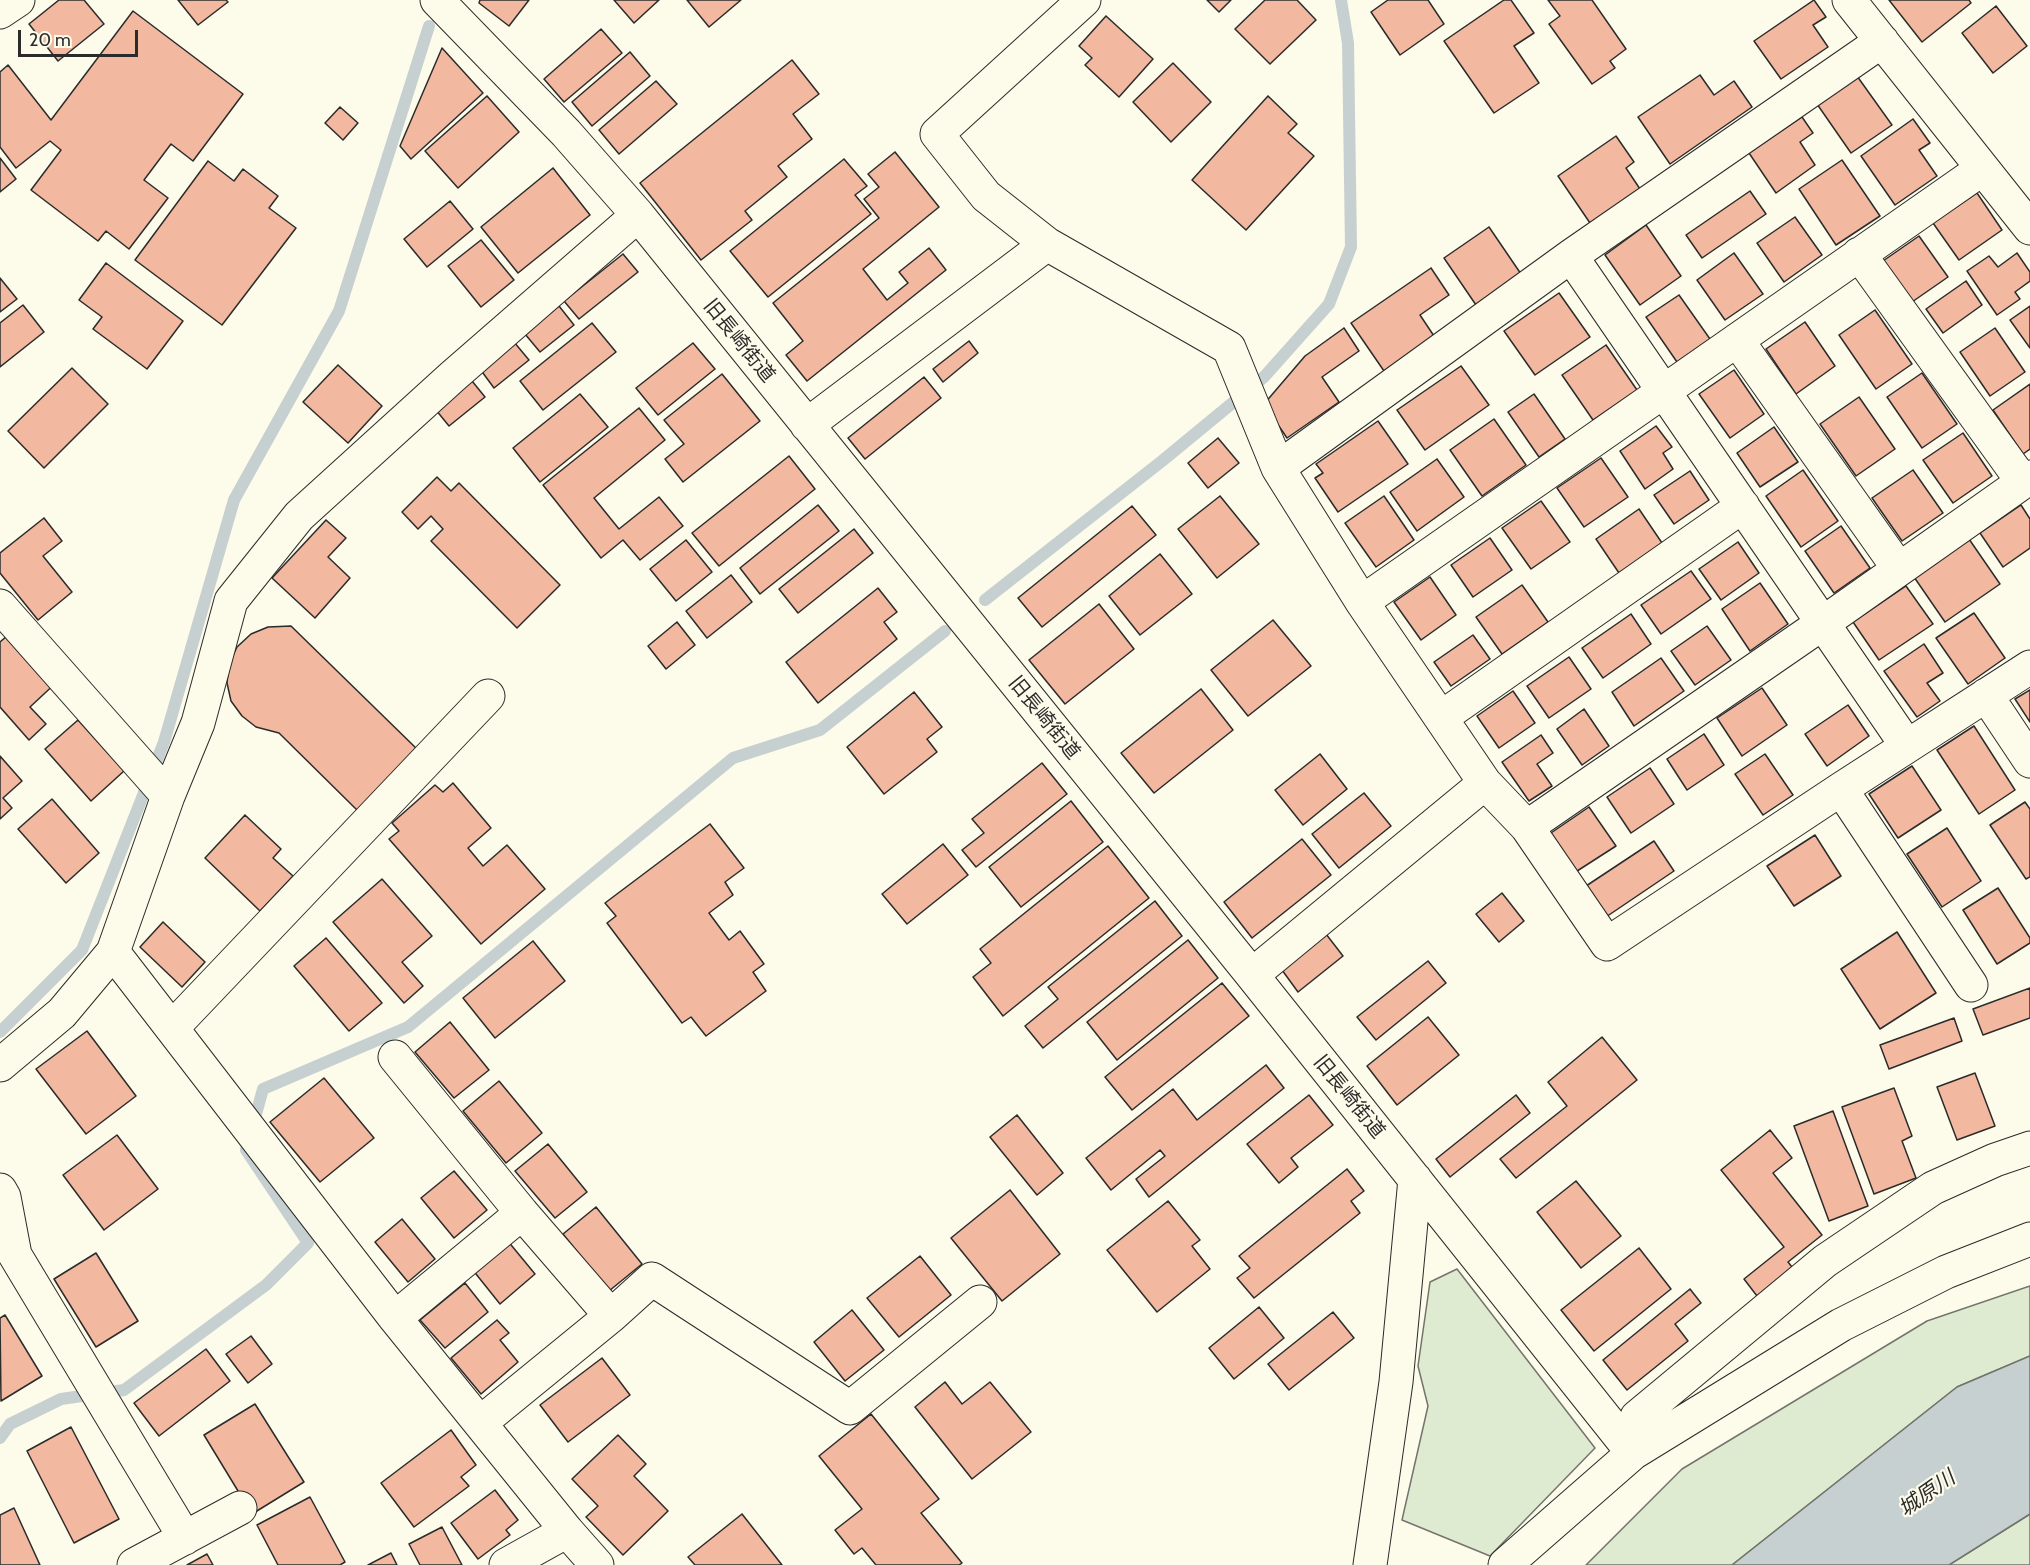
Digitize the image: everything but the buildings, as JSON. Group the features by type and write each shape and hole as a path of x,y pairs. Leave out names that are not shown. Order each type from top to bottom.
{"street":[{"path":"0,12 18,0"},
{"path":"1084,0 937,134 986,196 1047,244 1229,348 1278,468 1362,602 1485,783 1527,827 1607,944 1840,789 2030,667"},
{"path":"1850,0 2030,228"},
{"name":"旧長崎街道","path":"449,4 638,215 1252,975 1633,1453"},
{"path":"1278,468 1571,256 1882,41"},
{"path":"1362,602 1982,169"},
{"path":"0,1065 62,1013 113,952 168,796 198,723 231,601 299,516 452,377 638,215"},
{"path":"807,425 1047,244"},
{"path":"1527,827 1823,623 2026,479 1859,254"},
{"path":"1571,256 1907,746"},
{"path":"1737,340 1899,569"},
{"path":"1442,717 1743,506"},
{"path":"0,606 168,796"},
{"path":"1986,695 2030,760"},
{"path":"172,1028 488,696"},
{"path":"1252,975 1485,783"},
{"path":"1840,789 1971,985"},
{"path":"113,952 395,1318 597,1565"},
{"path":"395,1057 522,1213 610,1316"},
{"path":"1633,1453 1638,1417 1826,1261 1934,1188 1995,1160 2030,1148"},
{"path":"1370,1565 1396,1382 1415,1179"},
{"path":"0,1190 4,1197 15,1255 185,1538"},
{"path":"395,1318 522,1213"},
{"path":"1505,1565 1633,1453 1841,1325 1946,1272 2030,1239"},
{"path":"480,1423 652,1280 850,1408 980,1302"},
{"path":"134,1565 240,1508"},
{"path":"506,1565 567,1531"}],"green space":[{"path":"1457,1269 1595,1448 1490,1556 1402,1520 1428,1406 1418,1366 1430,1282"},
{"path":"2030,1286 2030,1356 1957,1387 1732,1565 1586,1565 1682,1469 1927,1321"},
{"path":"2030,1514 2030,1565 1949,1565"}],"water":[{"name":"城原川","path":"2030,1356 2030,1514 1949,1565 1732,1565 1957,1387"}],"waterway":[{"path":"985,600 1162,461 1264,377 1329,304 1351,247 1348,43 1341,0"},
{"path":"0,1032 82,950 164,742 234,500 339,311 429,26"},
{"path":"253,1125 263,1089 408,1027 733,758 820,730 945,631"},
{"path":"0,1438 10,1424 61,1399 124,1390 266,1285 308,1243 246,1150 248,1142"}]}
